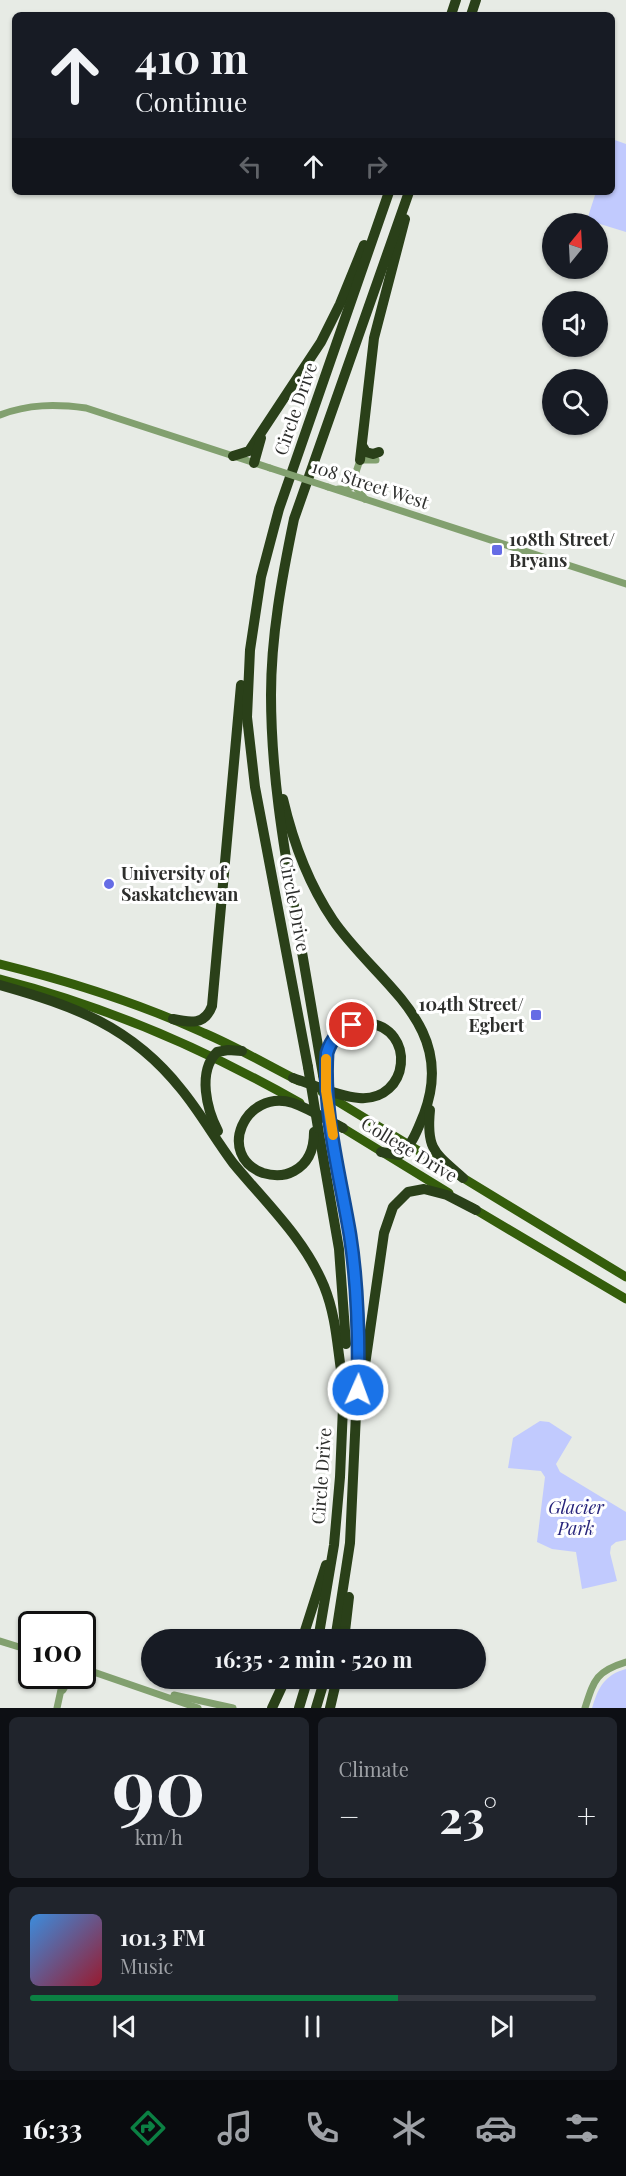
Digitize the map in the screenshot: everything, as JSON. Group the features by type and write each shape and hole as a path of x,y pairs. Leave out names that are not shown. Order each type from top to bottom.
{"highway":[{"path":"233,456 249,451 321,342 340,304 386,195"},
{"name":"Circle Drive","path":"320,1629 334,1545 340,1477 346,1345 341,1269 308,1067 255,787 247,709 249,659 263,570 279,509 386,195"},
{"path":"360,460 374,338 410,195"},
{"name":"Circle Drive","path":"336,1629 345,1586 350,1543 357,1404 358,1309 350,1236 325,1076 278,807 273,765 271,693 281,584 294,519 410,195"},
{"path":"254,464 265,424"},
{"path":"363,447 366,452 377,456"},
{"path":"173,1019 188,1023 199,1022 207,1017 212,1006 240,697 248,637 255,611"},
{"path":"271,693 278,773 286,813 298,851 313,887 339,927 400,997 419,1023 428,1041 432,1060 428,1129 430,1141 439,1157 463,1178"},
{"path":"0,985 79,1010 119,1031 164,1069 240,1170 293,1233 319,1274 336,1326 344,1388"},
{"path":"293,1078 350,1096 361,1098 380,1095 393,1084 401,1070 402,1060 398,1043 380,1026 361,1023 345,1028 335,1037 329,1048 325,1076"},
{"path":"240,1170 213,1122 209,1109 206,1080 212,1057 220,1050 242,1051"},
{"path":"381,1152 399,1155 409,1146 422,1120 431,1088"},
{"path":"316,1127 312,1152 302,1166 288,1174 270,1175 260,1172 241,1153 240,1127 249,1113 263,1104 292,1103 342,1128"},
{"path":"357,1404 364,1372 384,1233 393,1207 408,1192 424,1189 441,1193 476,1210"},
{"path":"345,1629 353,1558 350,1543"},
{"path":"306,1629 327,1560 334,1545"},
{"path":"274,1708 282,1689"},
{"path":"299,1706 304,1689"},
{"path":"316,1708 322,1689"},
{"path":"330,1708 334,1689"}],"main road":[{"name":"College Drive","path":"0,964 76,985 173,1019 242,1051 321,1092 626,1275"},
{"name":"College Drive","path":"0,979 110,1012 174,1038 212,1057 298,1102 626,1299"}],"street":[{"name":"108 Street West","path":"0,415 40,406 86,408 626,584"},
{"path":"332,489 351,487 360,460 377,456"},
{"path":"356,477 357,489 366,500"},
{"path":"0,1641 18,1647"},
{"path":"585,1708 600,1672 626,1662"},
{"path":"96,1673 198,1708"},
{"path":"137,1686 233,1708"},
{"path":"57,1708 62,1689"},
{"path":"61,1695 64,1689"}],"green space":[{"path":"615,140 626,144 626,232 608,226 608,213 589,213 595,195 615,195"},
{"name":"Glacier Park","path":"540,1421 549,1422 572,1437 556,1464 560,1472 626,1512 626,1540 616,1542 611,1546 610,1553 617,1581 582,1589 576,1552 552,1549 537,1542 545,1477 541,1471 508,1468 513,1438"},
{"path":"626,1669 626,1708 592,1708 603,1683 612,1675"}],"slow traffic":[{"path":"326,1059 328,1076 326,1091 333,1135"}],"place":[{"name":"108th Street/ Bryans","path":"497,550"},
{"name":"University of Saskatchewan","path":"109,884"},
{"name":"104th Street/ Egbert","path":"536,1015"}],"route":[{"path":"352,1025 340,1032 331,1042 327,1053 326,1091 355,1272 358,1309 358,1390"}]}
